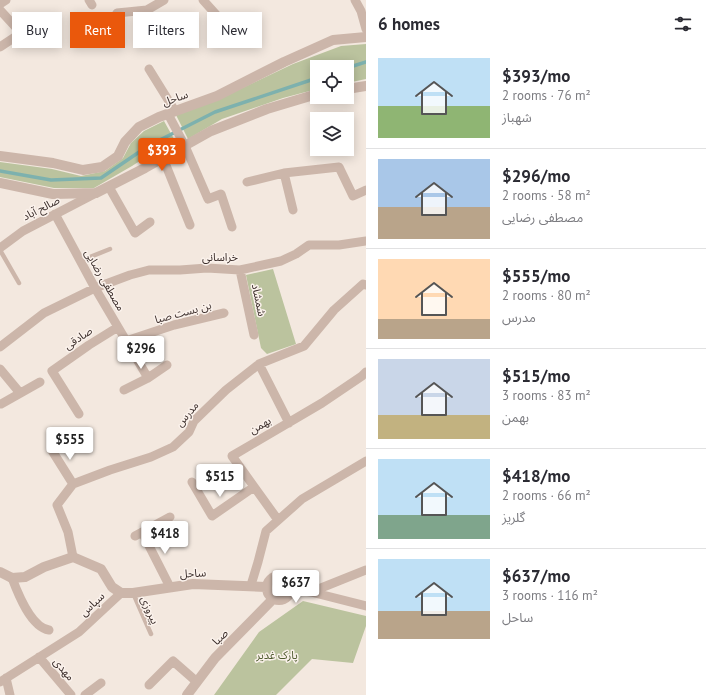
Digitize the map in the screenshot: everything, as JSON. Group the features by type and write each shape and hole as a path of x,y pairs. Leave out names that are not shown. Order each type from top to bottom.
{"street":[{"path":"0,4 6,0"},
{"path":"125,12 147,10 164,0"},
{"path":"203,0 214,12"},
{"path":"355,0 361,11 366,30"},
{"path":"0,10 21,33 0,47"},
{"name":"ساحل","path":"0,156 53,163 84,170 102,167 118,156 125,142 139,127 171,112 217,96 284,62 333,40 366,37"},
{"path":"149,69 171,112 208,199 221,194 232,227"},
{"path":"354,88 366,86"},
{"path":"0,183 53,194 96,193 211,131 267,109 310,96"},
{"path":"163,158 190,225"},
{"path":"246,182 284,173 339,167 353,196 366,190"},
{"path":"284,173 293,210"},
{"path":"109,187 135,234 150,222"},
{"name":"صالح آباد","path":"0,249 23,231 96,193"},
{"name":"مصطفی رضایی","path":"55,214 95,288 148,378"},
{"name":"خراسانی","path":"95,288 130,274 149,270 207,268 240,270 281,261 296,254 309,245 339,245 366,241"},
{"name":"شمشاد","path":"240,270 254,335"},
{"name":"مدرس","path":"73,484 110,470 152,457 173,447 189,432 194,421 226,390 260,364 304,346 334,310 363,284 366,284"},
{"path":"0,347 44,313 95,288"},
{"name":"بن بست صبا","path":"126,341 174,325 224,313"},
{"name":"صادقی","path":"79,414 52,371 88,345 118,327"},
{"path":"260,364 289,423"},
{"path":"124,390 148,378 167,365"},
{"path":"0,369 20,393"},
{"name":"بهمن","path":"278,520 232,456 322,403 366,372"},
{"path":"1,404 40,382"},
{"path":"0,572 12,578 25,577 44,567 73,557 68,532 57,505 73,484 51,449"},
{"path":"251,585 266,531 302,498 366,461"},
{"path":"192,482 212,516 254,487"},
{"path":"170,517 139,534 170,587"},
{"name":"سپاس","path":"3,680 79,632 121,593 112,587 101,569 73,557"},
{"path":"311,592 366,570"},
{"path":"276,576 284,577 289,582 291,589 288,596 281,600 273,599 268,594 266,587 269,580 276,576"},
{"path":"12,578 22,603 38,625 43,629 49,630"},
{"name":"ساحل","path":"121,593 133,593 193,584 251,585 266,587"},
{"path":"291,589 311,592 366,606"},
{"name":"صبا","path":"187,695 215,658 273,599"},
{"name":"مهدی","path":"40,658 70,695"},
{"path":"149,685 173,661 197,682"},
{"path":"3,680 10,695"},
{"path":"85,695 101,683"}],"lane":[{"path":"0,249 19,282"},
{"path":"80,261 110,249"},
{"name":"پیروزی","path":"133,593 151,634"}],"green space":[{"path":"366,44 366,79 354,82 354,60 310,60 310,91 283,98 222,119 188,139 176,115 217,100 293,64 341,46"},
{"path":"164,121 174,139 94,188 54,188 0,177 0,162 52,169 81,176 105,171 123,158 131,143 144,131"},
{"path":"273,269 296,344 267,354 261,348 246,275"},
{"name":"پارک غدیر","path":"303,601 366,616 366,626 353,663 312,659 276,695 214,695 259,632"}],"waterway":[{"path":"354,66 366,62"},
{"path":"0,171 51,180 101,178 148,146 215,112 310,80"}]}
